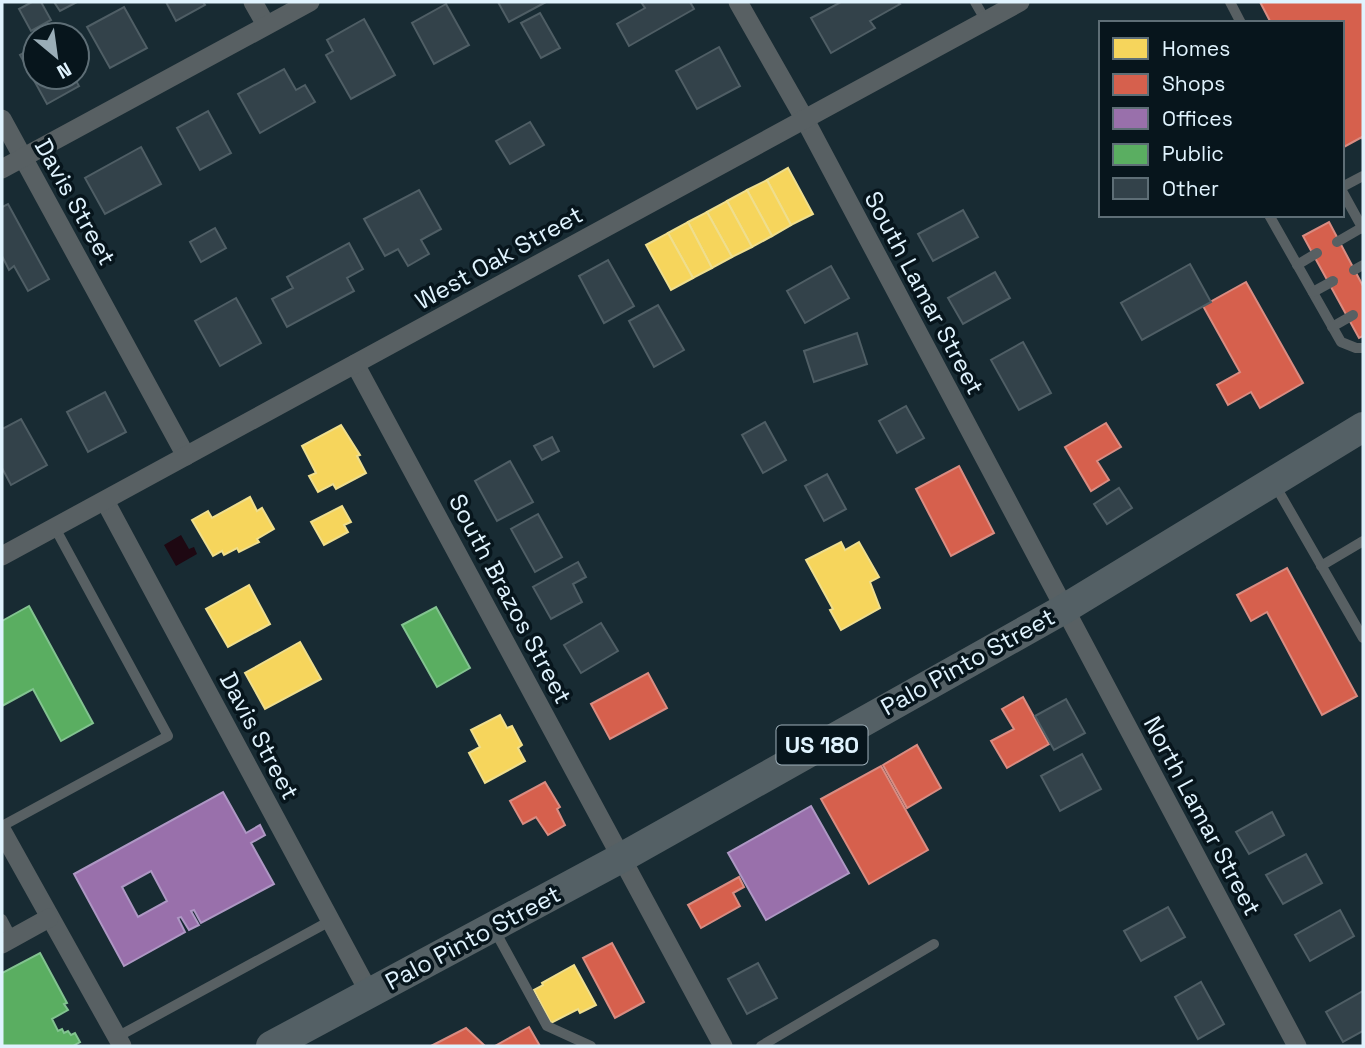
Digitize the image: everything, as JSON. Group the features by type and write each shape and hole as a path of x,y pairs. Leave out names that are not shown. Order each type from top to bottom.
{"main road":[{"name":"Palo Pinto Street","path":"271,1046 621,858 1064,609 1363,427"}],"street":[{"path":"253,2 266,26"},
{"path":"2,169 310,2"},
{"name":"South Lamar Street","path":"738,2 804,118 1064,609"},
{"name":"West Oak Street","path":"2,556 1020,2"},
{"name":"Davis Street","path":"2,119 186,456"},
{"name":"South Brazos Street","path":"355,365 723,1046"},
{"name":"Davis Street","path":"105,501 370,994"},
{"name":"North Lamar Street","path":"1064,609 1297,1046"},
{"path":"2,829 120,1042"},
{"path":"7,941 49,918"}],"lane":[{"path":"975,2 986,21"},
{"path":"1230,2 1240,21"},
{"path":"1344,188 1363,176"},
{"path":"1337,242 1363,228 1344,193"},
{"path":"1270,217 1341,342 1363,348"},
{"path":"1297,265 1317,253"},
{"path":"1313,292 1333,281"},
{"path":"1332,327 1353,315"},
{"path":"1273,481 1363,639"},
{"path":"2,829 168,736 55,528"},
{"path":"1321,566 1363,541"},
{"path":"2,919 7,941"},
{"path":"120,1042 330,921"},
{"path":"493,928 547,1026 591,1046"},
{"path":"761,1046 934,944"}],"shaded area":[{"path":"181,535 189,549 194,547 197,554 176,566 164,545"}],"building: Homes":[{"path":"788,168 813,214 791,225 767,180"},
{"path":"767,180 791,225 772,236 747,190"},
{"path":"747,190 772,236 752,247 727,201"},
{"path":"727,201 752,247 732,257 707,212"},
{"path":"707,212 732,257 712,268 688,222"},
{"path":"688,222 712,268 693,278 668,233"},
{"path":"668,233 693,278 671,290 646,245"},
{"path":"341,425 360,455 357,456 366,473 336,489 333,484 318,492 309,476 316,473 302,446"},
{"path":"250,497 257,511 262,508 274,529 257,539 259,542 239,552 237,548 224,555 222,551 213,556 192,520 208,511 212,518"},
{"path":"342,506 351,522 344,525 348,532 324,545 311,522"},
{"path":"841,542 845,550 859,542 879,577 870,582 880,608 841,630 830,610 833,609 806,560"},
{"path":"249,585 270,624 228,647 206,609"},
{"path":"300,642 321,679 265,709 245,673"},
{"path":"500,715 507,728 512,726 522,745 518,748 525,761 485,783 469,753 480,747 471,730"},
{"path":"574,965 596,1005 580,1013 578,1009 551,1023 534,990"}],"building: Shops":[{"path":"1260,2 1363,2 1363,140 1362,137 1344,147 1344,21 1270,21"},
{"path":"1329,222 1363,286 1363,336 1359,338 1303,236"},
{"path":"1246,282 1303,383 1260,408 1251,392 1228,405 1217,385 1240,372 1203,306"},
{"path":"1106,423 1121,447 1097,461 1109,480 1091,491 1065,447"},
{"path":"959,466 994,533 951,556 916,489"},
{"path":"1287,568 1357,696 1322,715 1267,612 1251,621 1237,595"},
{"path":"648,673 667,708 610,739 591,704"},
{"path":"1023,697 1049,744 1007,768 991,741 1014,729 1002,709"},
{"path":"917,745 941,788 907,808 883,765"},
{"path":"881,766 928,850 869,884 821,799"},
{"path":"545,782 560,807 557,809 565,825 548,835 536,817 523,824 510,801"},
{"path":"739,877 744,887 733,893 740,906 701,928 688,905"},
{"path":"612,943 644,1002 615,1018 583,958"},
{"path":"529,1027 540,1046 495,1046"},
{"path":"466,1028 485,1046 431,1046"}],"building: Offices":[{"path":"223,792 246,833 260,825 265,835 251,843 274,884 201,923 194,910 191,911 199,925 189,930 181,917 178,918 185,932 124,966 74,874","holes":["151,871 167,901 138,917 122,887"]},
{"path":"811,806 849,873 766,920 728,853"}],"building: Public":[{"path":"29,606 93,723 61,741 33,689 2,706 2,621"},
{"path":"436,607 470,668 437,687 402,625"},
{"path":"40,953 67,1003 64,1004 68,1010 52,1019 58,1031 62,1029 64,1033 68,1031 71,1035 75,1033 80,1042 73,1046 2,1046 2,973"}],"building: Other":[{"path":"32,2 41,2 51,20 26,21 19,9"},
{"path":"54,2 77,2 60,11"},
{"path":"166,2 203,2 205,5 176,21"},
{"path":"498,2 546,2 509,22"},
{"path":"641,2 690,2 694,9 629,46 617,24 645,8"},
{"path":"841,2 900,4 870,21 875,28 831,53 811,18"},
{"path":"446,4 469,45 434,64 412,23"},
{"path":"124,7 147,48 110,68 91,34 91,25"},
{"path":"540,13 560,48 541,58 521,23"},
{"path":"364,19 395,75 351,99 326,55 333,51 327,40"},
{"path":"719,47 740,86 697,109 676,71"},
{"path":"284,69 296,90 305,85 315,102 260,133 238,94"},
{"path":"40,91 70,91 47,104"},
{"path":"208,111 231,153 200,170 177,128"},
{"path":"530,122 544,145 510,164 496,141"},
{"path":"141,147 161,184 105,214 85,178"},
{"path":"419,190 441,229 421,240 429,254 408,266 398,249 385,256 364,219"},
{"path":"8,204 49,279 28,291 14,266 9,270 2,256 2,207"},
{"path":"963,210 978,237 933,261 918,234"},
{"path":"215,228 226,248 201,262 190,242"},
{"path":"349,243 363,269 347,278 354,291 287,327 272,299 293,288 287,277"},
{"path":"608,260 634,306 604,323 579,276"},
{"path":"1190,264 1211,302 1142,340 1121,303"},
{"path":"831,266 849,298 805,323 787,291"},
{"path":"995,272 1010,298 963,324 948,298"},
{"path":"236,298 261,343 220,366 195,321"},
{"path":"658,305 684,350 654,367 629,321"},
{"path":"857,333 867,364 814,382 804,351"},
{"path":"1023,342 1051,393 1019,410 991,360"},
{"path":"105,392 126,432 88,452 67,412"},
{"path":"906,406 924,438 897,453 879,421"},
{"path":"21,419 47,465 11,485 2,468 2,429"},
{"path":"765,422 786,460 763,473 742,435"},
{"path":"552,437 559,451 542,460 534,446"},
{"path":"510,461 533,502 497,521 475,481"},
{"path":"827,474 846,509 824,521 805,486"},
{"path":"1119,488 1132,508 1107,524 1094,504"},
{"path":"538,514 562,557 535,572 511,529"},
{"path":"578,562 586,577 573,584 582,602 551,619 533,587"},
{"path":"601,623 618,651 581,673 564,645"},
{"path":"1066,699 1085,733 1054,750 1035,716"},
{"path":"1082,754 1101,789 1060,811 1041,776"},
{"path":"1272,812 1284,835 1249,854 1236,832"},
{"path":"1306,854 1322,883 1283,904 1266,875"},
{"path":"1168,907 1185,937 1141,961 1124,931"},
{"path":"1340,910 1354,936 1310,961 1295,935"},
{"path":"758,963 777,998 747,1014 728,979"},
{"path":"1201,982 1224,1024 1198,1039 1175,997"},
{"path":"1363,991 1363,1031 1343,1042 1326,1012"}]}
